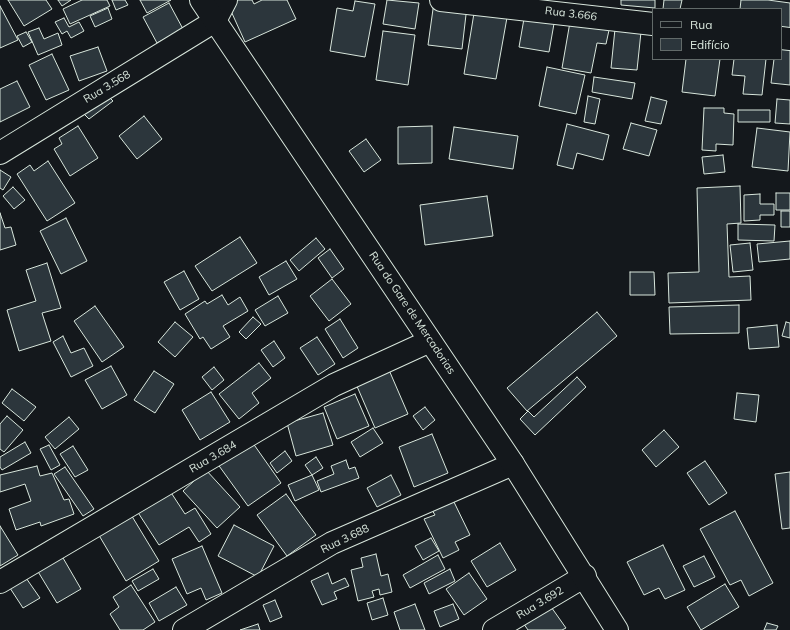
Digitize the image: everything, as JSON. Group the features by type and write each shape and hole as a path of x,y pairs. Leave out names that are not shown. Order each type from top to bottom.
{"street":[{"name":"Rua do Gare de Mercadorias","path":"201,0 513,464 585,576 617,630"},
{"path":"215,21 226,0"},
{"name":"Rua 3.666","path":"441,0 652,24"},
{"name":"Rua 3.568","path":"0,153 28,134 215,21"},
{"name":"Rua 3.684","path":"0,582 334,385 430,341"},
{"name":"Rua 3.688","path":"184,630 332,543 513,464"},
{"name":"Rua 3.692","path":"494,630 585,576"}],"building":[{"path":"8,0 46,0 52,9 24,26"},
{"path":"58,0 71,0 62,6"},
{"path":"82,0 107,0 110,6 70,24 63,9"},
{"path":"112,0 125,0 128,5 116,10"},
{"path":"140,0 171,0 147,13"},
{"path":"226,0 252,0 254,4 262,0 287,0 296,19 245,42"},
{"path":"387,0 419,3 415,29 383,24"},
{"path":"621,0 655,0 655,8 621,5"},
{"path":"664,0 682,0 680,8 663,8"},
{"path":"741,0 768,0 790,3 790,37 782,30 782,8 740,8"},
{"path":"355,1 375,4 365,57 330,51 337,8 353,11"},
{"path":"434,2 467,6 462,49 428,45"},
{"path":"169,3 183,29 157,43 143,17"},
{"path":"0,6 18,40 0,48"},
{"path":"475,7 508,12 496,79 464,74"},
{"path":"108,8 112,19 95,27 90,16"},
{"path":"525,13 555,18 549,52 519,47"},
{"path":"64,18 69,27 79,22 84,31 71,38 67,31 62,34 55,22"},
{"path":"611,21 606,44 597,43 591,73 562,68 570,22"},
{"path":"39,28 44,39 58,33 62,45 38,55 28,32"},
{"path":"615,29 641,32 637,70 611,68"},
{"path":"383,31 415,35 408,85 376,80"},
{"path":"26,32 32,42 23,47 17,36"},
{"path":"782,42 790,44 790,85 771,83 774,60 782,60"},
{"path":"98,47 107,71 79,81 70,56"},
{"path":"52,54 69,90 46,100 29,65"},
{"path":"686,60 720,60 715,96 682,92"},
{"path":"734,60 766,60 762,95 743,94 745,76 732,75"},
{"path":"547,67 585,75 576,114 539,106"},
{"path":"594,77 635,83 632,99 592,92"},
{"path":"17,81 30,107 0,122 0,89"},
{"path":"108,96 113,101 89,119 84,114"},
{"path":"588,96 600,99 595,124 584,122"},
{"path":"651,97 667,101 661,124 645,121"},
{"path":"777,99 790,100 790,124 775,123"},
{"path":"704,108 724,108 724,113 734,114 733,145 716,144 716,151 702,150"},
{"path":"738,110 770,110 770,122 738,122"},
{"path":"144,116 162,139 137,159 119,136"},
{"path":"631,123 657,130 649,156 623,149"},
{"path":"567,124 609,135 603,160 577,153 573,169 557,165"},
{"path":"78,126 98,158 70,176 54,149 62,144 59,138"},
{"path":"432,126 432,163 398,164 398,127"},
{"path":"454,127 518,136 513,169 449,159"},
{"path":"757,128 790,132 788,171 752,167"},
{"path":"366,139 381,160 364,172 349,151"},
{"path":"723,155 725,172 704,174 702,157"},
{"path":"48,161 75,203 47,221 17,174 30,165 34,171"},
{"path":"0,170 11,177 3,190 0,188"},
{"path":"740,186 741,223 727,224 729,277 750,276 751,300 669,303 668,273 699,272 697,188"},
{"path":"13,187 25,200 14,209 3,196"},
{"path":"776,193 790,193 790,210 776,210"},
{"path":"760,194 760,204 774,204 774,215 760,215 760,220 744,221 744,195"},
{"path":"487,196 493,236 425,245 420,205"},
{"path":"781,211 790,211 790,227 781,227"},
{"path":"0,213 5,228 11,227 16,245 0,250"},
{"path":"66,218 87,261 61,274 40,231"},
{"path":"738,224 775,225 774,241 738,240"},
{"path":"240,237 257,263 212,291 195,266"},
{"path":"316,238 325,249 299,271 290,260"},
{"path":"790,241 790,259 759,262 757,244"},
{"path":"750,243 753,270 733,272 730,245"},
{"path":"330,249 344,269 332,278 318,258"},
{"path":"286,261 297,279 269,295 259,277"},
{"path":"47,263 61,308 42,313 51,341 19,351 7,310 36,301 26,270"},
{"path":"184,271 199,299 180,310 164,282"},
{"path":"630,272 654,272 655,295 630,295"},
{"path":"332,279 351,304 329,321 310,296"},
{"path":"222,295 228,305 240,297 248,311 223,326 230,337 211,349 203,337 200,339 185,314 205,301 207,304"},
{"path":"278,296 288,313 265,326 255,310"},
{"path":"739,305 739,333 670,334 669,307"},
{"path":"95,306 124,347 102,362 74,321"},
{"path":"597,312 617,336 527,411 507,388"},
{"path":"253,317 261,324 246,339 239,332"},
{"path":"340,319 358,348 343,358 325,329"},
{"path":"175,322 193,337 175,357 158,342"},
{"path":"786,322 790,323 790,338 782,336"},
{"path":"777,325 779,347 749,349 747,328"},
{"path":"63,336 71,353 84,348 93,366 71,377 53,342"},
{"path":"317,337 335,364 318,375 300,348"},
{"path":"274,341 285,358 273,367 261,350"},
{"path":"259,363 271,378 252,393 259,403 239,419 219,394"},
{"path":"111,366 127,395 102,409 85,380"},
{"path":"214,367 224,380 212,390 202,377"},
{"path":"389,370 408,414 375,428 356,384"},
{"path":"154,371 174,384 155,413 134,400"},
{"path":"577,377 586,387 535,435 520,419 528,411 534,417"},
{"path":"12,389 36,407 24,421 2,403"},
{"path":"211,392 230,422 200,440 182,410"},
{"path":"737,393 759,395 756,422 734,419"},
{"path":"355,394 369,426 337,439 324,407"},
{"path":"425,407 435,420 423,430 413,416"},
{"path":"323,413 333,445 296,456 287,423"},
{"path":"7,416 23,430 4,452 0,449 0,424"},
{"path":"69,417 79,429 55,449 45,437"},
{"path":"373,428 383,443 360,457 351,442"},
{"path":"664,430 679,447 656,467 642,450"},
{"path":"432,434 448,473 414,487 399,447"},
{"path":"250,439 281,483 248,506 217,463"},
{"path":"25,442 31,453 2,470 0,467 0,457"},
{"path":"49,445 60,465 51,470 40,449"},
{"path":"73,446 88,470 75,477 60,454"},
{"path":"285,451 292,461 277,473 270,463"},
{"path":"316,457 323,468 312,475 305,465"},
{"path":"346,460 349,469 355,467 359,478 321,492 317,481 334,474 331,466"},
{"path":"705,461 727,493 709,505 687,473"},
{"path":"37,466 40,476 52,473 64,500 69,499 74,514 41,526 40,522 16,530 9,509 31,501 25,484 0,492 0,475"},
{"path":"65,467 94,509 83,516 54,474"},
{"path":"206,470 240,507 217,528 183,491"},
{"path":"790,472 790,528 782,529 775,474"},
{"path":"312,475 319,490 295,501 288,485"},
{"path":"391,475 401,495 377,507 367,488"},
{"path":"170,491 185,514 195,508 211,534 199,542 189,527 159,545 137,511"},
{"path":"286,494 316,535 287,556 257,515"},
{"path":"453,500 470,535 455,542 459,550 443,558 424,519 435,515 432,510"},
{"path":"735,511 773,583 749,596 741,580 730,585 700,529"},
{"path":"130,513 159,561 126,581 97,532"},
{"path":"234,525 274,546 258,577 218,556"},
{"path":"0,526 18,555 0,566"},
{"path":"431,538 439,551 423,560 415,546"},
{"path":"500,543 516,570 487,587 471,561"},
{"path":"663,545 685,590 665,599 659,588 644,595 627,562"},
{"path":"202,546 222,593 206,600 201,588 187,594 172,559"},
{"path":"59,551 81,589 57,603 34,565"},
{"path":"376,554 381,576 388,574 392,592 380,595 379,589 372,591 374,597 358,601 351,570 363,567 361,558"},
{"path":"438,555 445,569 410,588 403,575"},
{"path":"704,556 715,577 694,587 683,566"},
{"path":"153,569 159,579 138,591 132,581"},
{"path":"450,569 455,581 429,594 424,583"},
{"path":"328,573 332,584 345,578 349,586 334,592 337,599 322,605 311,581"},
{"path":"469,573 487,599 464,615 446,589"},
{"path":"24,575 40,598 23,608 8,585"},
{"path":"725,584 739,607 701,630 687,607"},
{"path":"131,585 155,622 143,630 120,630 110,614 119,607 113,597"},
{"path":"176,587 187,605 159,621 149,603"},
{"path":"383,598 388,615 372,620 367,603"},
{"path":"275,600 282,617 270,622 263,605"},
{"path":"415,604 425,630 400,630 394,612"},
{"path":"453,604 459,619 440,627 434,611"},
{"path":"549,604 566,628 562,630 528,630 519,617"},
{"path":"767,623 778,626 776,630 764,630"},
{"path":"258,624 260,630 240,630"}]}
